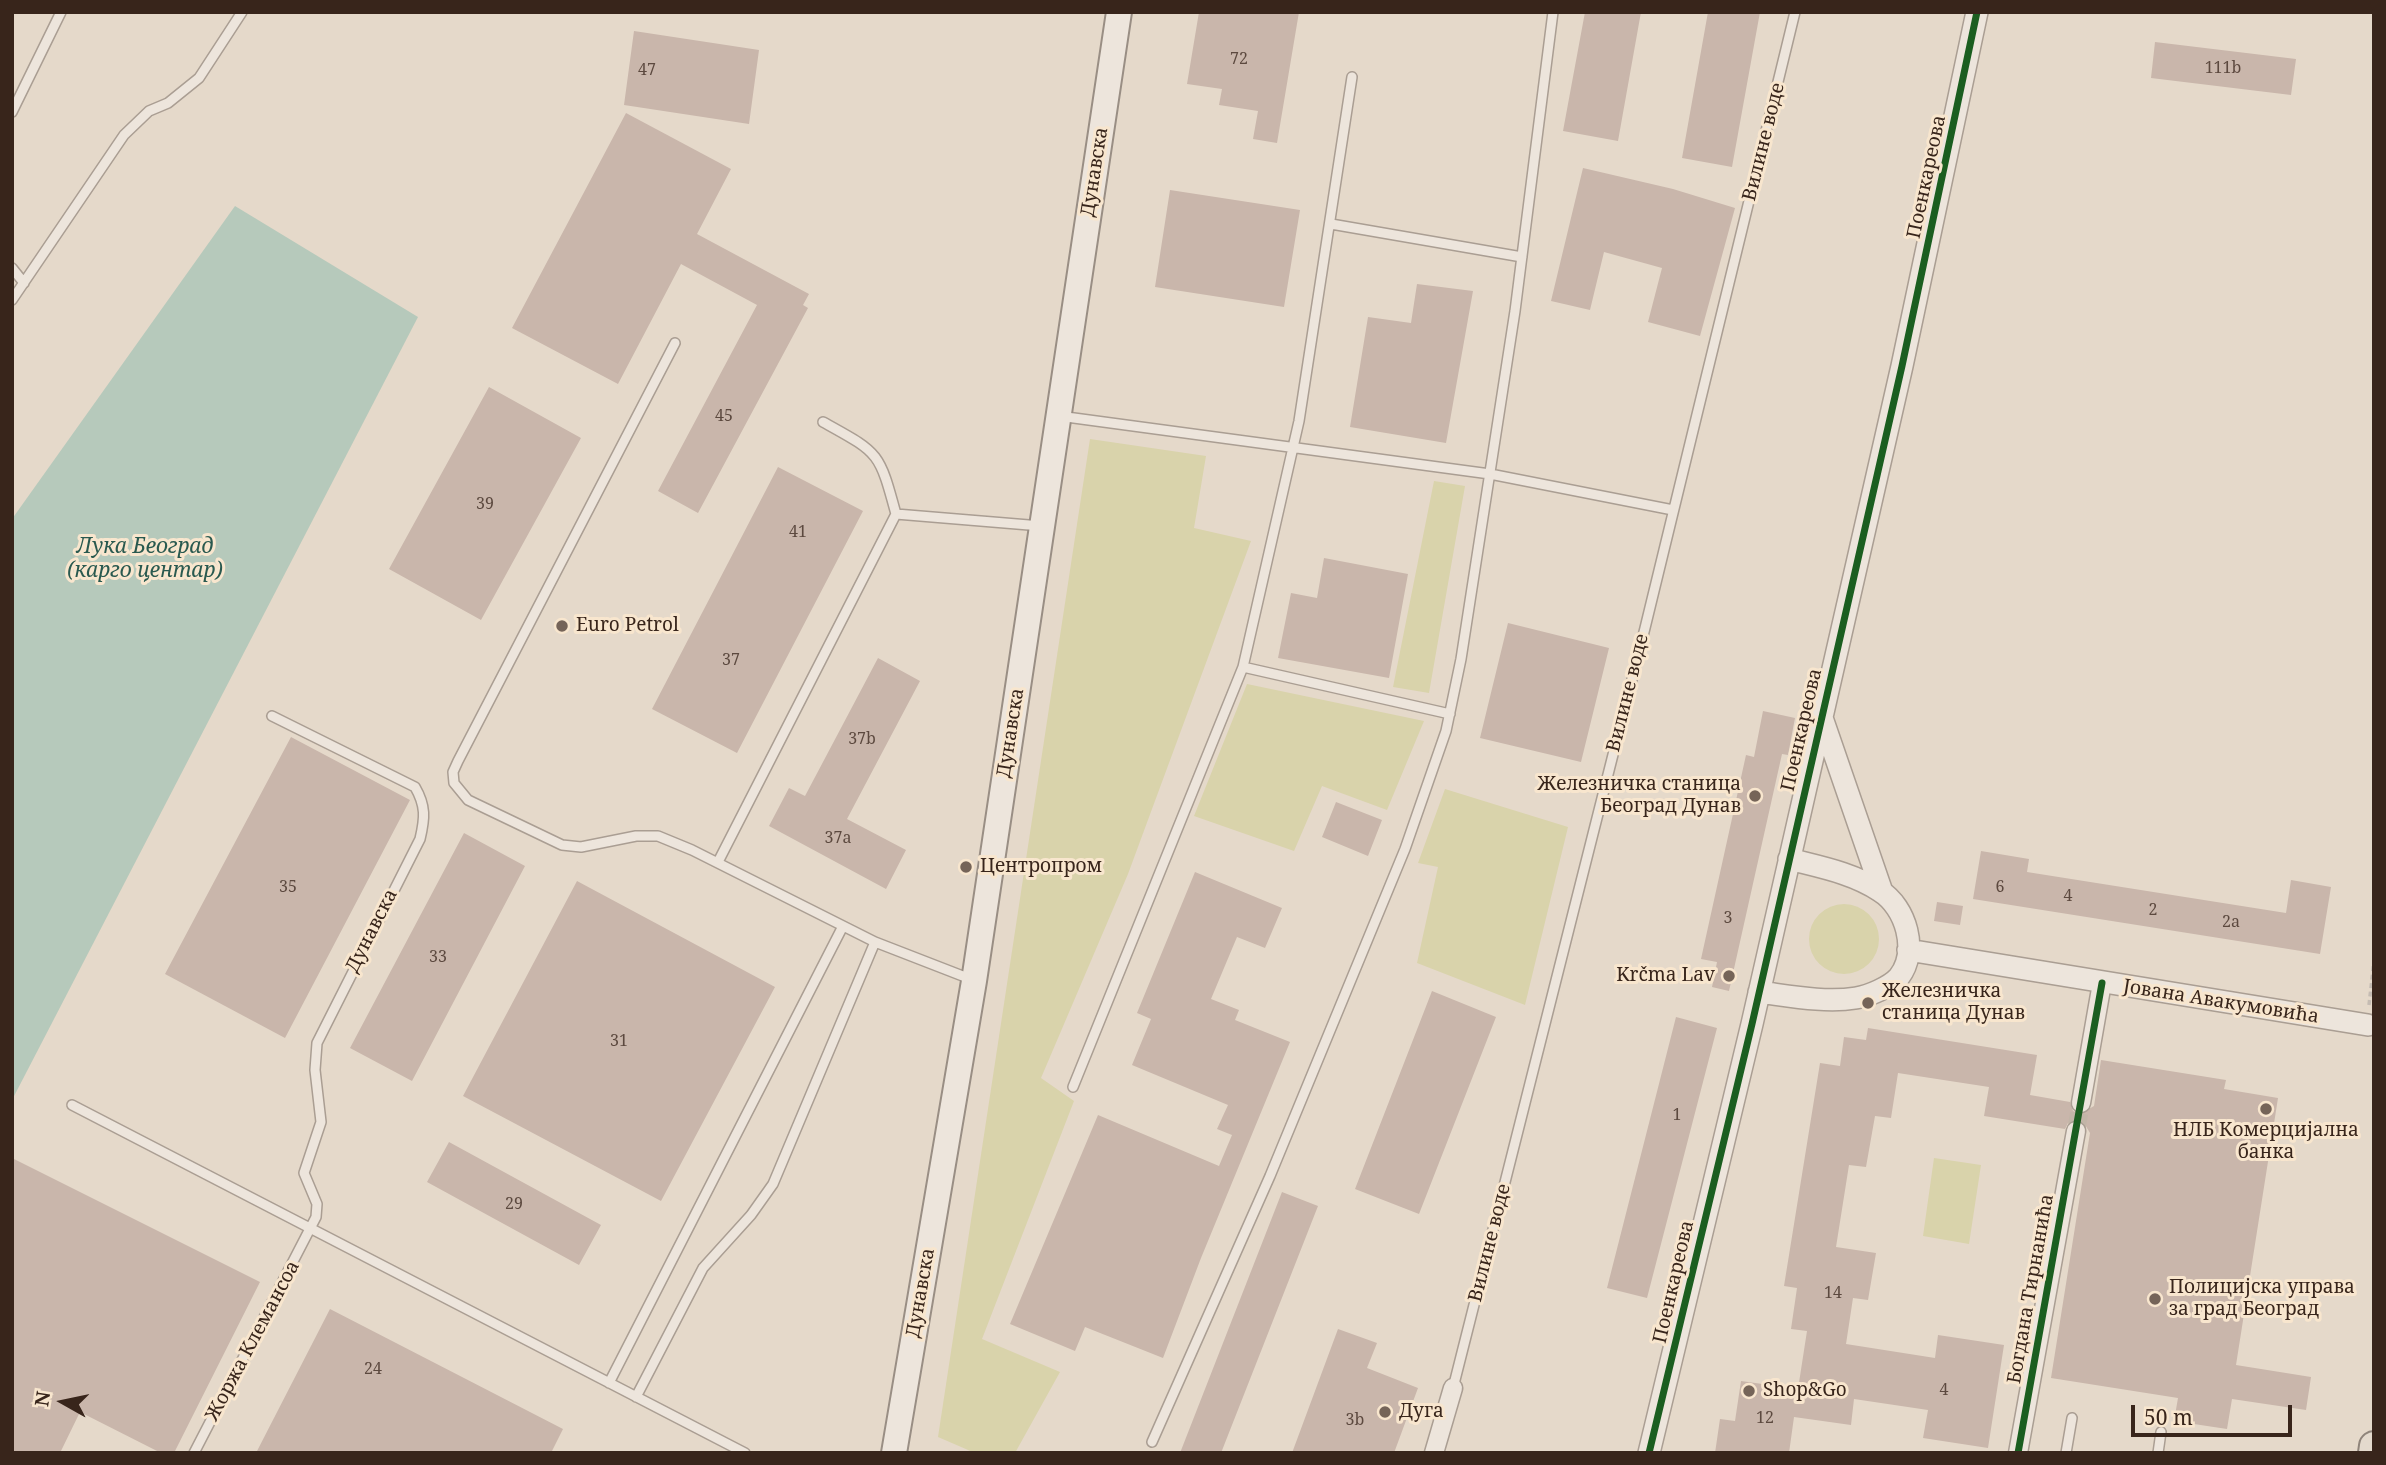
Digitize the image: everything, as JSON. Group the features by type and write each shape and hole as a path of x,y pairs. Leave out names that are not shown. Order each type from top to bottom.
{"main road":[{"name":"Дунавска","path":"894,1453 974,981 1119,12"},
{"path":"2373,1453 2374,1446"}],"street":[{"name":"Поенкареова","path":"1649,1453 1759,992 1902,366 1978,12"},
{"path":"1759,992 1810,998 1854,998 1869,994 1898,977 1908,950 1908,932 1901,915 1882,892 1821,715"},
{"path":"1789,859 1845,874 1882,892"},
{"name":"Јована Авакумовића","path":"1908,950 2102,983 2368,1019"},
{"path":"2081,1103 2102,983"},
{"name":"Богдана Тирнанића","path":"2018,1453 2076,1131"},
{"name":"Вилине воде","path":"1434,1453 1453,1388"}],"lane":[{"path":"12,111 61,12"},
{"path":"12,300 124,135 149,111 176,97 200,78 242,12"},
{"path":"1153,1442 1270,1176 1405,849 1450,714 1490,474 1522,257 1553,12"},
{"name":"Вилине воде","path":"1453,1388 1795,12"},
{"path":"1073,1087 1243,667 1293,447 1331,225 1352,77"},
{"path":"1331,225 1522,257"},
{"path":"12,268 24,284"},
{"path":"675,343 458,761 453,772 454,783 468,800 562,845 581,847 636,836 658,835 718,862 875,942 974,981"},
{"path":"1059,416 1490,474 1672,510"},
{"path":"718,862 897,514 877,456 867,446 823,422"},
{"path":"897,514 1042,526"},
{"path":"1243,667 1450,714"},
{"name":"Дунавска","path":"272,716 415,787 423,801 425,817 420,839 317,1043 315,1070 321,1122 304,1173 317,1204 311,1229"},
{"path":"609,1383 844,926"},
{"path":"636,1397 703,1268 751,1215 773,1184 875,942"},
{"path":"72,1105 745,1453"},
{"name":"Жоржа Клемансоа","path":"194,1453 311,1229"},
{"path":"2066,1453 2072,1418"},
{"path":"2158,1453 2161,1432"}],"path":[{"path":"2368,1019 2374,961"}],"shaded area":[{"path":"1090,439 1206,456 1194,528 1251,541 1128,874 1041,1078 1074,1101 982,1339 1060,1372 1015,1453 975,1453 938,1437"},
{"path":"1434,481 1465,486 1429,693 1393,687"},
{"path":"1247,684 1424,721 1387,810 1322,786 1294,851 1194,816"},
{"path":"1445,789 1568,827 1525,1005 1417,963 1438,867 1418,863"},
{"path":"1844,904 1869,914 1879,939 1869,964 1844,974 1819,964 1809,939 1819,914"},
{"path":"1934,1158 1981,1165 1969,1244 1923,1236"}],"water":[{"name":"Лука Београд (карго центар)","path":"235,206 418,317 12,1100 12,519"}],"building":[{"path":"1199,12 1299,12 1277,143 1253,139 1258,111 1219,105 1222,89 1187,84"},
{"path":"1585,12 1641,12 1618,141 1563,131"},
{"path":"1708,12 1760,12 1732,167 1682,158"},
{"path":"634,31 759,50 749,124 624,105"},
{"path":"2155,42 2296,59 2291,95 2151,78"},
{"path":"626,113 731,169 697,234 809,294 803,305 808,308 698,513 658,491 757,305 681,264 618,384 512,328"},
{"path":"1583,168 1673,189 1735,208 1700,336 1648,322 1662,268 1604,252 1590,310 1551,301"},
{"path":"1170,190 1300,210 1284,307 1155,287"},
{"path":"1417,284 1473,291 1446,443 1350,427 1368,317 1411,323"},
{"path":"489,387 581,438 481,620 389,569"},
{"path":"778,467 863,511 737,753 652,709"},
{"path":"1324,558 1408,574 1389,678 1278,658 1291,593 1317,598"},
{"path":"1508,623 1609,648 1581,762 1480,738"},
{"path":"878,658 920,681 847,819 906,850 886,889 769,826 789,788 805,796"},
{"path":"1763,711 1795,718 1788,755 1782,754 1729,991 1712,987 1717,962 1701,959 1746,755 1754,757"},
{"path":"291,737 410,800 285,1038 165,974"},
{"path":"1336,802 1382,820 1368,856 1322,837"},
{"path":"464,833 525,866 412,1081 350,1048"},
{"path":"1981,851 2029,859 2027,872 2286,913 2291,880 2331,887 2320,954 1973,899"},
{"path":"1195,872 1282,908 1265,948 1237,937 1211,999 1239,1010 1235,1020 1290,1042 1163,1358 1085,1327 1075,1351 1010,1324 1098,1115 1219,1166 1232,1135 1217,1129 1228,1105 1132,1065 1151,1019 1137,1013"},
{"path":"577,881 775,987 661,1201 463,1096"},
{"path":"1937,902 1963,906 1960,925 1934,921"},
{"path":"1432,991 1496,1017 1419,1214 1355,1189"},
{"path":"1676,1017 1717,1028 1647,1298 1607,1288"},
{"path":"1868,1028 2037,1055 2030,1095 2070,1102 2073,1111 2080,1114 2094,1106 2101,1060 2226,1080 2224,1089 2278,1098 2236,1365 2311,1377 2306,1410 2232,1399 2227,1429 2174,1421 2178,1398 2051,1378 2090,1133 2084,1123 2077,1120 2068,1123 2065,1129 1984,1116 1989,1087 1898,1073 1891,1118 1875,1116 1866,1167 1849,1165 1836,1247 1876,1253 1868,1300 1853,1298 1846,1344 1935,1358 1938,1335 2004,1345 1988,1448 1923,1438 1928,1410 1854,1399 1851,1425 1794,1417 1789,1453 1715,1453 1720,1419 1735,1421 1741,1381 1798,1389 1807,1331 1791,1329 1797,1288 1784,1286 1820,1063 1840,1066 1844,1037 1866,1040"},
{"path":"449,1142 601,1225 579,1265 427,1182"},
{"path":"12,1158 260,1282 174,1453 161,1453 80,1412 60,1453 12,1453"},
{"path":"1282,1192 1318,1206 1221,1453 1180,1453"},
{"path":"330,1309 563,1429 551,1453 256,1453"},
{"path":"1338,1329 1377,1343 1367,1368 1418,1388 1394,1453 1292,1453"}],"tunnel":[{"path":"2076,1131 2081,1103"}],"cycle path":[{"path":"1649,1453 1752,1024 1902,366 1977,12"},
{"path":"2018,1453 2102,983"}],"place":[{"name":"Euro Petrol","path":"562,626"},
{"name":"Железничка станица Београд Дунав","path":"1755,796"},
{"name":"Центропром","path":"966,867"},
{"name":"Krčma Lav","path":"1729,976"},
{"name":"Железничка станица Дунав","path":"1868,1003"},
{"name":"НЛБ Комерцијална банка","path":"2266,1109"},
{"name":"Полицијска управа за град Београд","path":"2155,1299"},
{"name":"Shop&Go","path":"1749,1391"},
{"name":"Дуга","path":"1385,1412"}]}
